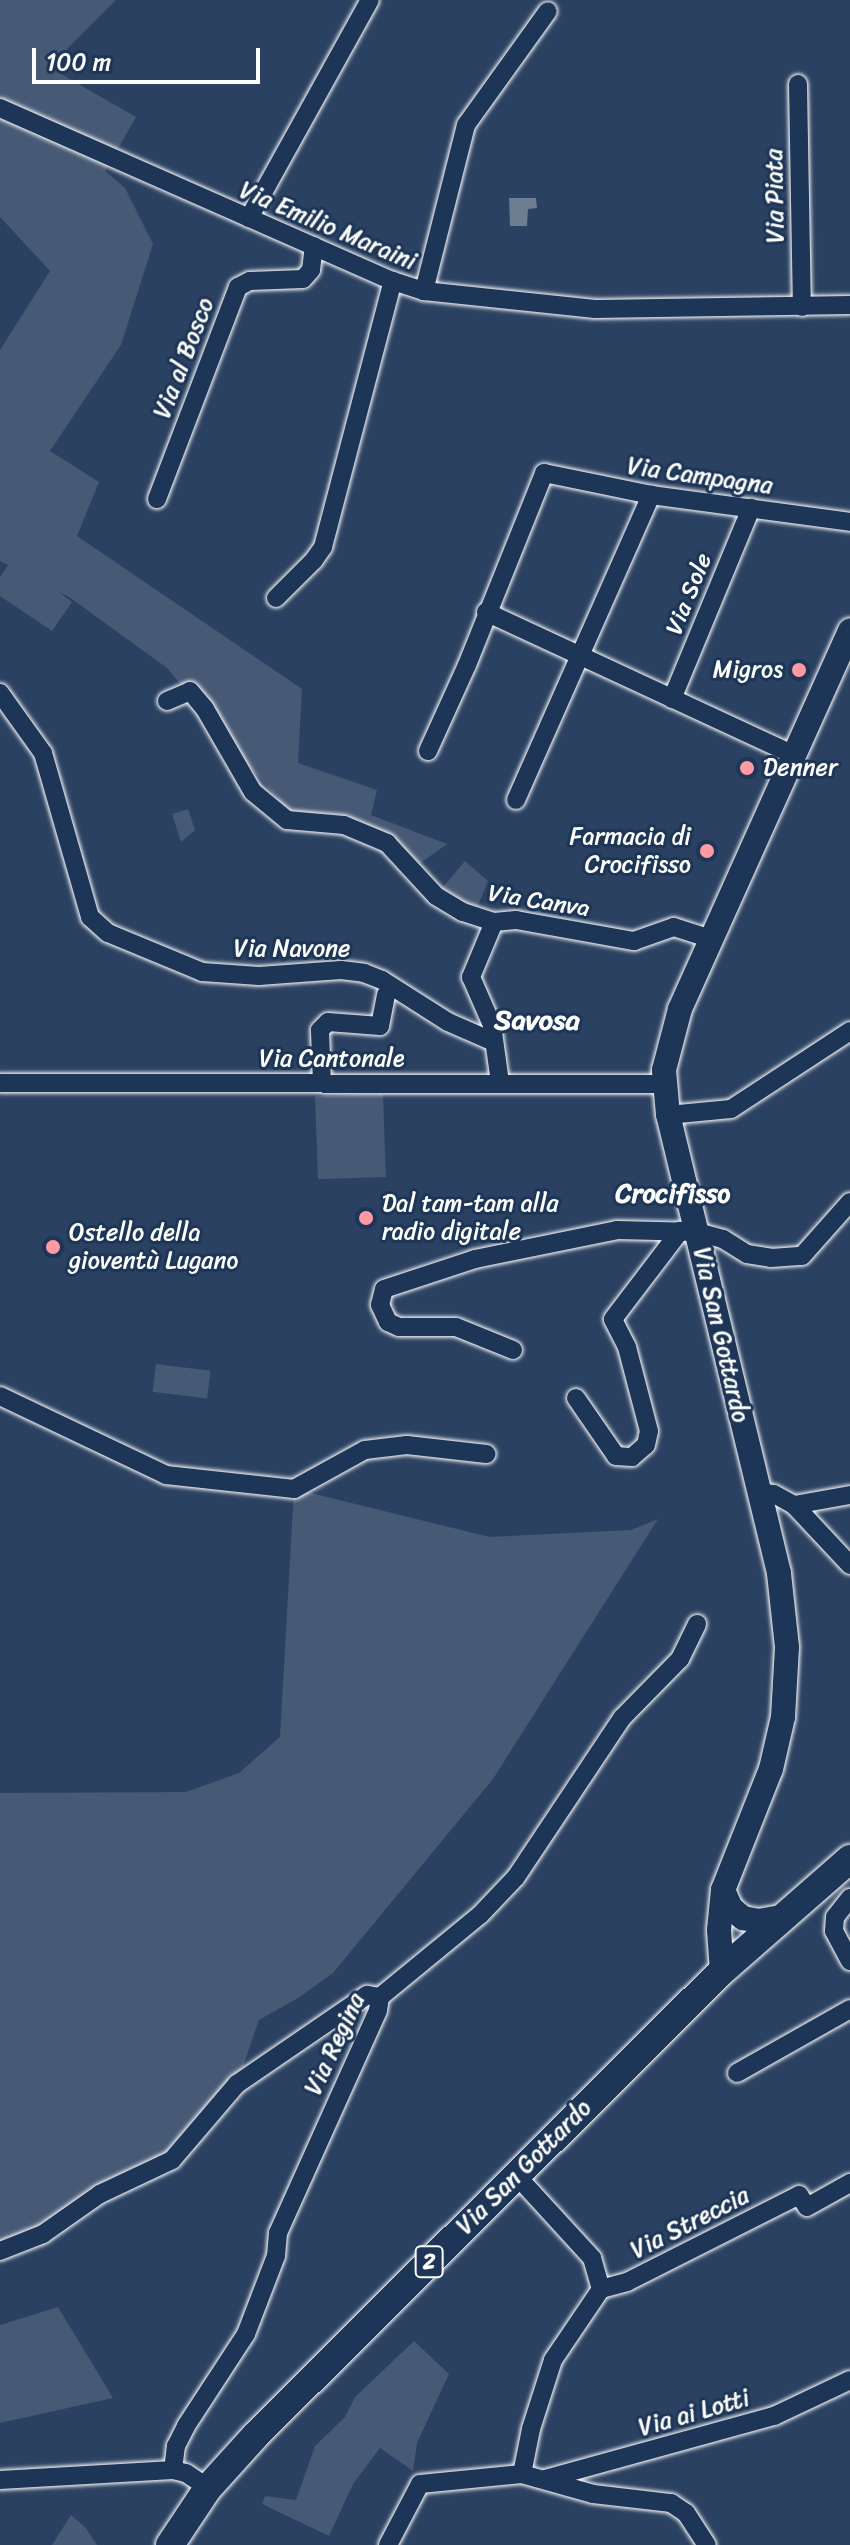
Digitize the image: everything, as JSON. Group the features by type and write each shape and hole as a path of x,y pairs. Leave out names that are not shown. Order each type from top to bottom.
{"main road":[{"name":"Via San Gottardo","path":"722,1971 719,1930 723,1890 771,1769 785,1693 787,1647 783,1594 759,1492 688,1231 663,1084 676,1020 850,630"},
{"name":"Via San Gottardo","path":"170,2545 208,2488 256,2435 722,1971 850,1859"},
{"path":"723,1890 731,1908 743,1918 758,1921 781,1917"}],"street":[{"path":"249,218 370,0"},
{"path":"424,291 466,125 548,11"},
{"name":"Via Piata","path":"798,84 802,307"},
{"name":"Via Emilio Maraini","path":"0,108 393,281 424,291 595,309 850,305"},
{"name":"Via al Bosco","path":"157,499 238,287 250,281 303,279 311,270 314,246"},
{"path":"276,598 323,547 393,281"},
{"name":"Via Campagna","path":"486,612 544,473 651,495 850,522"},
{"path":"516,800 651,495"},
{"name":"Via Sole","path":"672,699 751,508"},
{"path":"428,751 467,665 486,612 794,755"},
{"name":"Via Canva","path":"167,701 190,691 205,709 253,792 287,820 344,825 387,843 436,896 463,912 494,922 516,920 634,941 674,927 711,939"},
{"name":"Via Navone","path":"0,693 43,753 90,917 108,933 202,972 259,976 341,970 364,973 382,980 448,1022 494,1042"},
{"path":"494,922 471,977 486,1008 500,1083"},
{"path":"322,1083 320,1030 328,1022 380,1026 386,995"},
{"path":"668,1115 731,1109 850,1031"},
{"name":"Via Cantonale","path":"0,1083 663,1084"},
{"path":"0,1096 21,1083"},
{"path":"513,1350 456,1327 399,1327 388,1322 380,1305 384,1289 475,1259 617,1230 688,1231 723,1239 747,1254 771,1258 802,1256 850,1202"},
{"path":"576,1398 616,1456 632,1457 646,1445 649,1431 627,1347 613,1319 688,1231"},
{"path":"0,1396 166,1475 294,1489 365,1450 407,1445 486,1454"},
{"path":"759,1492 774,1494 794,1505 850,1565"},
{"path":"794,1505 850,1495"},
{"name":"Via Regina","path":"173,2470 176,2446 186,2426 246,2334 276,2256 278,2233 378,2010 380,1997 480,1915 516,1877 622,1718 680,1659 697,1624"},
{"path":"850,1898 835,1917 834,1931 850,1961"},
{"path":"0,2251 43,2234 100,2194 172,2160 237,2084 367,1995 380,1997"},
{"path":"737,2073 850,2009"},
{"path":"516,2175 592,2258 601,2289 553,2360 531,2429 522,2474"},
{"name":"Via Streccia","path":"601,2289 627,2282 803,2201 850,2183"},
{"name":"Via ai Lotti","path":"545,2479 774,2416 850,2380"},
{"path":"0,2480 173,2470 186,2473 208,2488"},
{"path":"388,2545 420,2484 522,2474 593,2494 671,2503 686,2513 707,2545"}],"shaded area":[{"path":"0,0 116,0 49,67 136,117 105,171 125,188 153,244 121,345 50,451 99,482 77,536 302,689 298,763 377,790 371,815 447,844 415,867 389,841 337,814 289,812 167,668 69,597 59,592 72,602 52,631 0,596 0,577 8,565 0,561 0,350 50,271 0,217"},
{"path":"509,198 536,198 537,208 528,209 527,226 510,226"},
{"path":"188,809 195,830 181,842 172,814"},
{"path":"465,861 488,881 476,910 438,893"},
{"path":"383,1094 386,1177 318,1179 315,1096"},
{"path":"156,1364 211,1371 207,1398 153,1392"},
{"path":"294,1489 490,1537 631,1530 658,1519 493,1779 333,1973 259,2020 237,2084 172,2160 0,2251 0,1793 186,1792 239,1773 280,1737"},
{"path":"58,2307 113,2398 0,2423 0,2325"},
{"path":"414,2341 449,2374 417,2443 413,2471 380,2448 353,2484 329,2536 262,2504 265,2496 296,2500 315,2446 345,2417 355,2397"},
{"path":"71,2515 86,2528 97,2545 52,2545"}],"place":[{"name":"Migros","path":"799,670"},
{"name":"Denner","path":"747,768"},
{"name":"Farmacia di Crocifisso","path":"707,851"},
{"name":"Dal tam-tam alla radio digitale","path":"366,1218"},
{"name":"Ostello della gioventù Lugano","path":"53,1247"}],"district":[{"name":"Savosa","path":"537,1020"},
{"name":"Crocifisso","path":"673,1194"}]}
